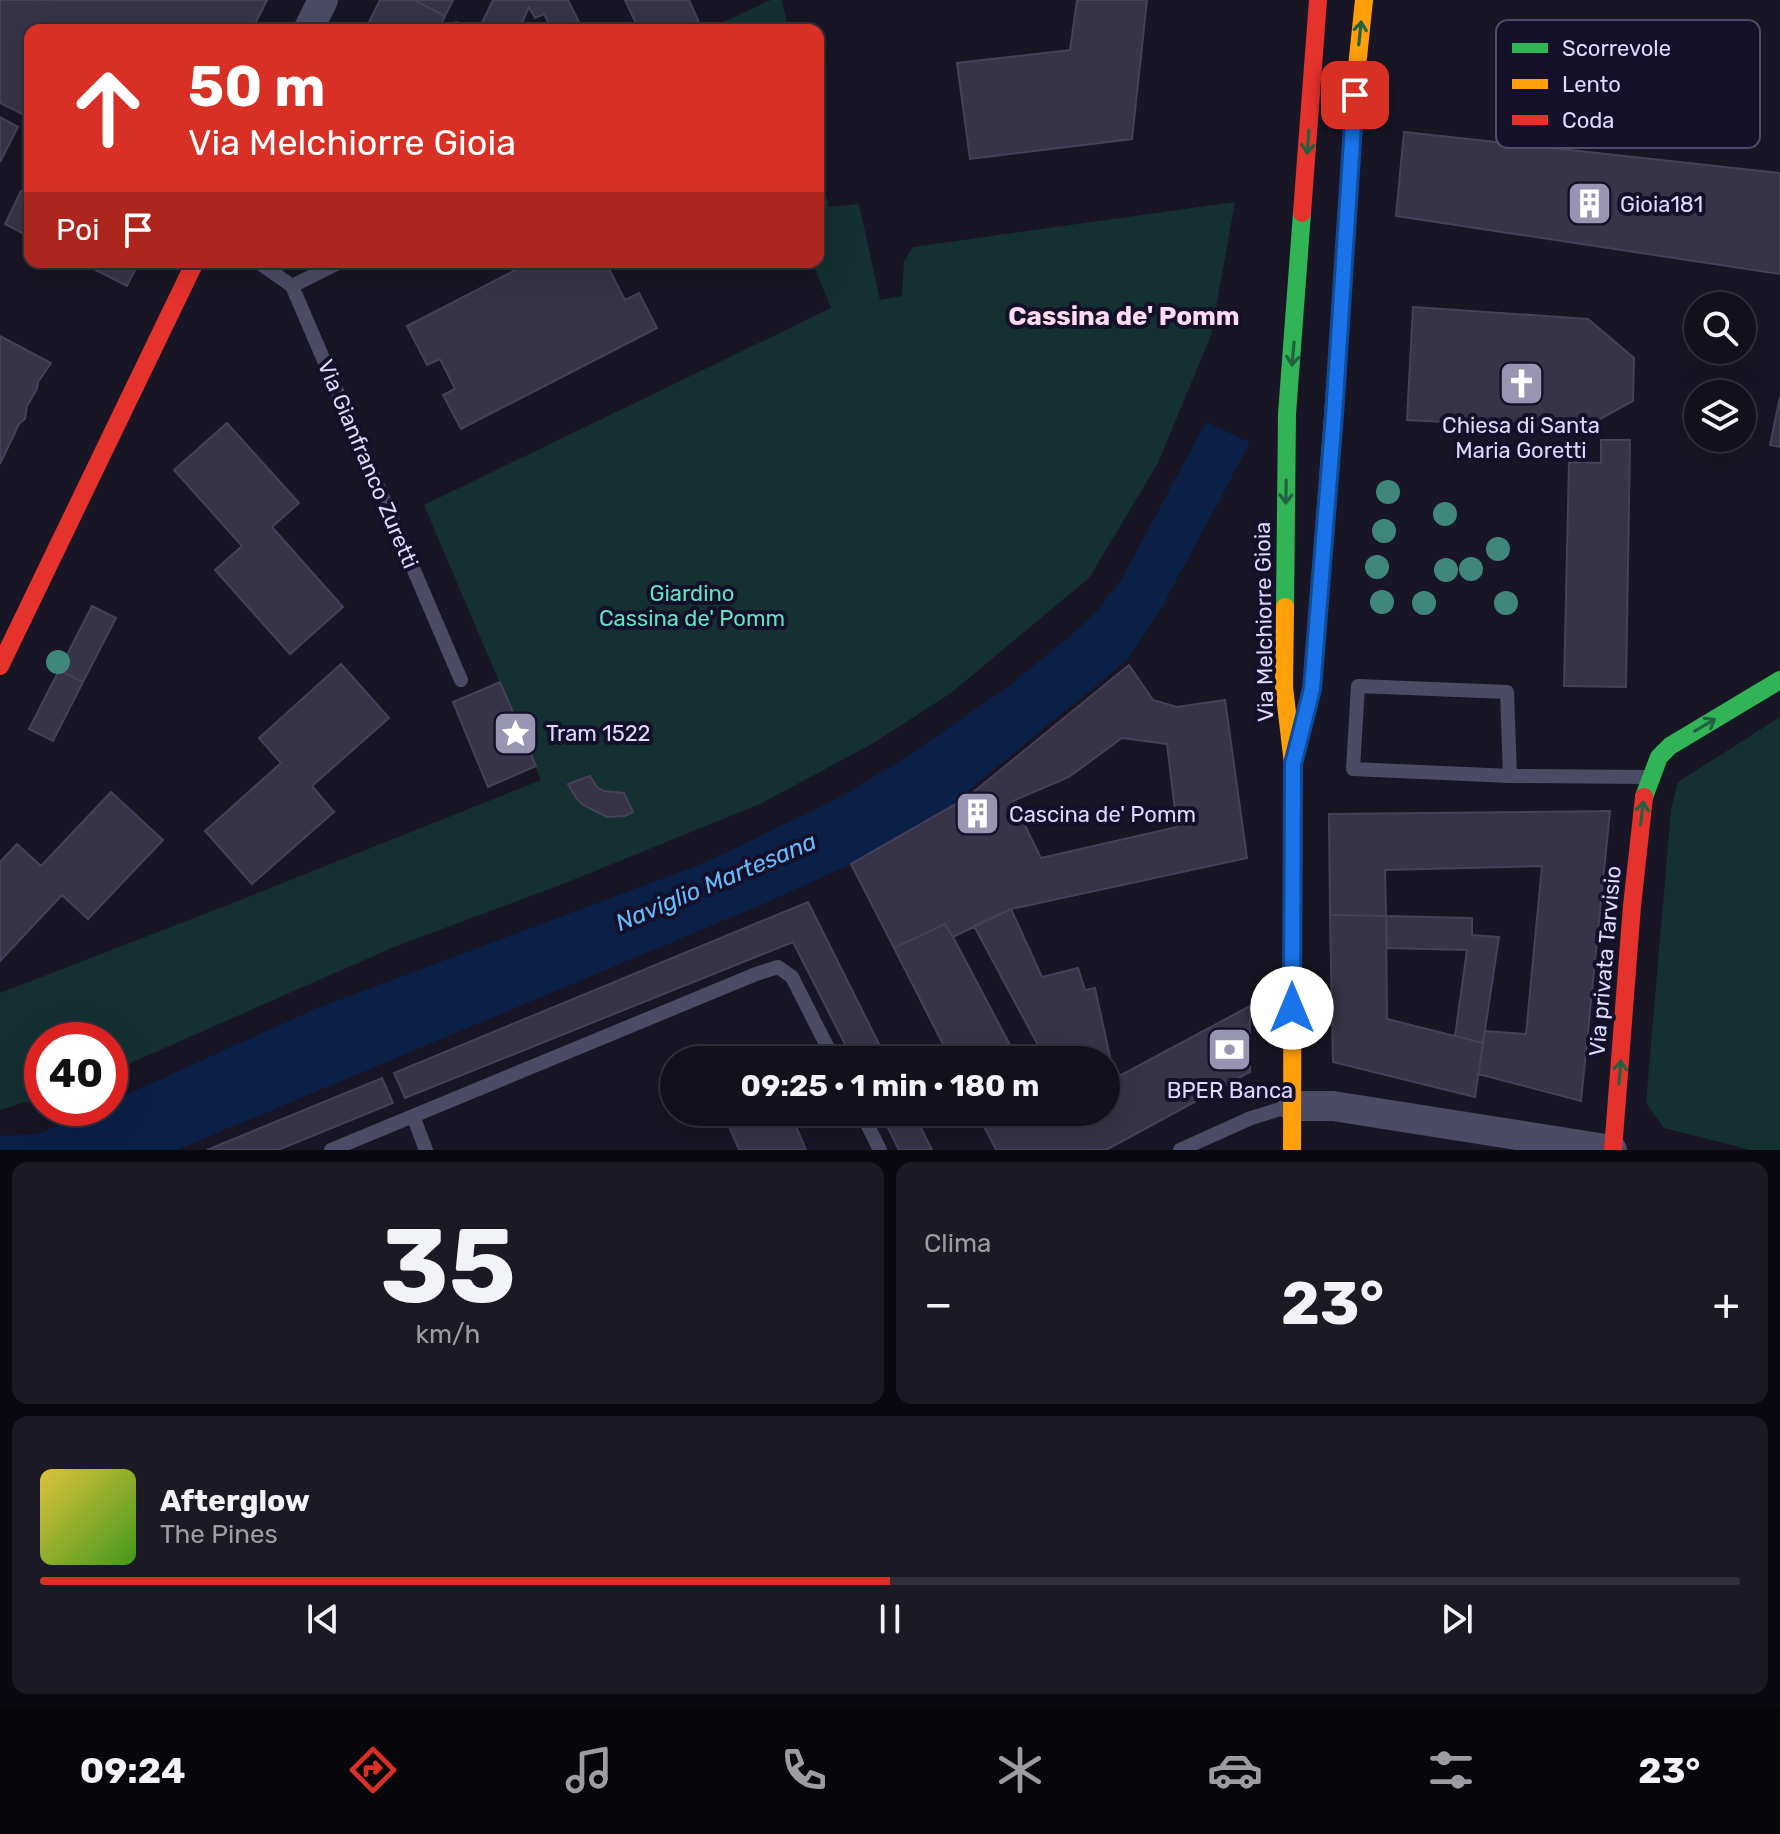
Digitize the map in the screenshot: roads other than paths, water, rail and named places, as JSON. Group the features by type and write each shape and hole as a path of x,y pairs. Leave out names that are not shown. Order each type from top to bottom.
{"street":[{"path":"311,24 323,0"},
{"name":"Via Melchiorre Gioia","path":"1293,764 1284,687 1287,414 1318,0"},
{"name":"Via Melchiorre Gioia","path":"1293,764 1312,689 1364,0"},
{"path":"0,666 192,268"},
{"name":"Via privata Tarvisio","path":"1613,1150 1632,906 1644,795 1650,777 1659,757 1670,746 1780,680"},
{"path":"1292,1150 1293,764"},
{"path":"1292,1106 1333,1106 1613,1150"}],"lane":[{"path":"266,268 292,286 328,268"},
{"name":"Via Gianfranco Zuretti","path":"292,286 461,680"},
{"path":"1510,776 1507,692 1358,686 1353,769 1510,776 1650,777"},
{"path":"331,1150 778,967 792,977 827,1046"},
{"path":"1180,1150 1251,1118 1292,1106"},
{"path":"413,1116 426,1150"},
{"path":"868,1126 880,1150"}],"water":[{"name":"Naviglio Martesana","path":"1206,422 1250,443 1165,601 1128,659 964,794 966,798 851,864 763,904 177,1150 0,1150 0,1136 39,1134 57,1126 128,1126 128,1094 315,1009 704,863 838,798 900,761 1005,689 1074,633 1098,610 1121,580"}],"place":[{"name":"Gioia181","path":"1589,204"},
{"name":"Chiesa di Santa Maria Goretti","path":"1521,384"},
{"name":"Tram 1522","path":"515,733"},
{"name":"Cascina de' Pomm","path":"978,814"},
{"name":"BPER Banca","path":"1230,1049"}],"district":[{"name":"Cassina de' Pomm","path":"1124,316"}],"park label":[{"name":"Giardino Cassina de' Pomm","path":"692,606"}]}
